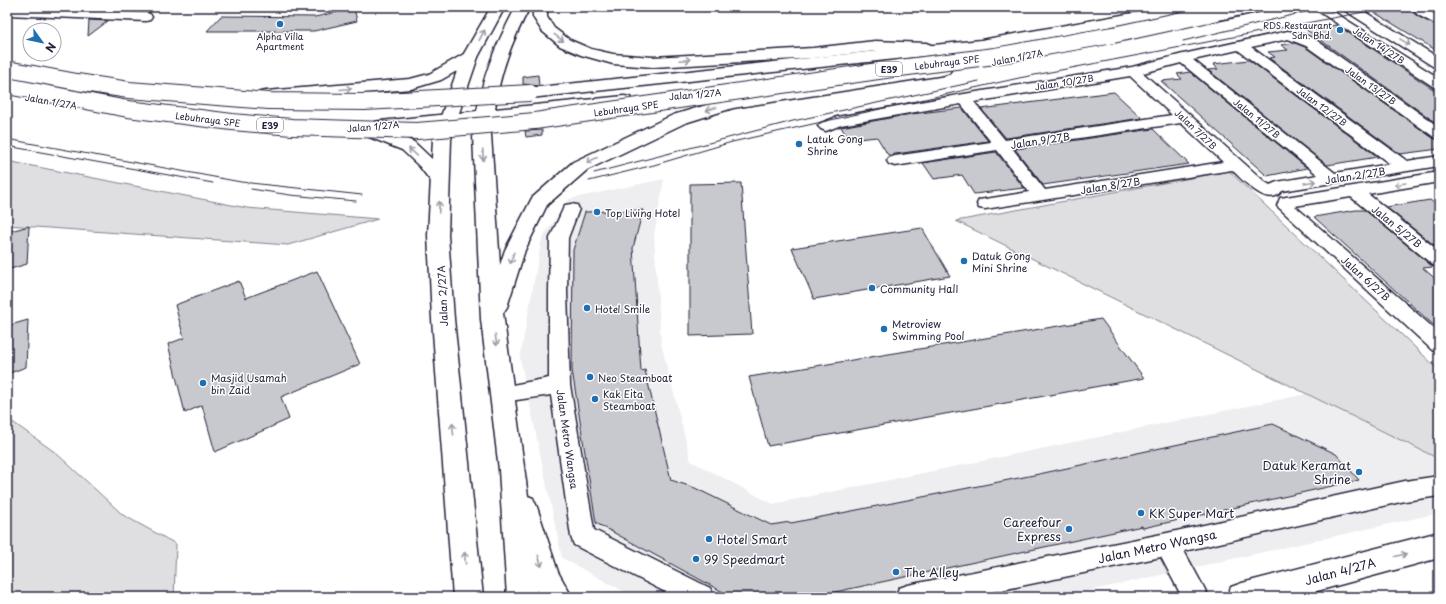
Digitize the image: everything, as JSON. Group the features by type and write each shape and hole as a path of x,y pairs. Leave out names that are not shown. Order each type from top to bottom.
{"main road":[{"name":"Jalan 2/27A","path":"468,597 443,319 438,235 442,139 470,57 498,7"},
{"path":"522,597 512,470 492,319 482,135 488,95 506,38 523,7"},
{"path":"540,7 540,17 549,31 565,43 586,52 614,59 653,62 812,53 875,46 926,48"},
{"name":"Jalan 1/27A","path":"7,65 132,92 195,101 313,106 488,95 926,48 1001,39 1168,7"},
{"name":"Lebuhraya SPE","path":"7,69 86,84 146,92 311,102 428,99 530,93 981,45 1103,24 1189,7"},
{"name":"Lebuhraya SPE","path":"7,86 128,109 232,122 292,127 417,131 535,121 877,71 995,56 1113,35 1242,7"},
{"name":"Jalan 1/27A","path":"7,93 178,123 285,131 362,127 943,70 1098,41 1261,7"},
{"path":"195,101 411,84 435,77 470,57"},
{"path":"492,319 515,250 539,202 580,166 679,119 730,103 943,70"},
{"path":"520,112 513,108 511,104 513,100 524,91"},
{"path":"362,127 408,146 426,163 440,180"},
{"path":"512,470 546,579 557,597"},
{"name":"Jalan 4/27A","path":"1242,597 1439,545"}],"street":[{"name":"Jalan 14/27B","path":"1318,7 1439,84"},
{"name":"Jalan 14/27B","path":"1348,7 1439,64"},
{"path":"1417,7 1422,12 1439,22"},
{"path":"7,11 146,17"},
{"name":"Jalan 10/27B","path":"826,126 837,121 964,98 1133,72 1183,58 1288,35 1301,38"},
{"name":"Jalan 13/27B","path":"1301,38 1311,43 1439,134"},
{"name":"Jalan 12/27B","path":"1240,45 1404,167"},
{"name":"Jalan 11/27B","path":"1183,58 1331,178"},
{"name":"Jalan 7/27B","path":"1133,72 1235,165 1275,198"},
{"path":"964,98 1041,196"},
{"name":"Jalan 9/27B","path":"895,161 1184,118"},
{"name":"Jalan 2/27B","path":"1435,182 1275,198 1277,187 1439,161"},
{"name":"Jalan 8/27B","path":"986,204 1235,165"},
{"name":"Jalan 5/27B","path":"1354,191 1439,260"},
{"name":"Jalan 6/27B","path":"1275,198 1439,345"},
{"name":"Jalan Metro Wangsa","path":"571,209 559,238 558,292 560,386 583,537 701,597"},
{"path":"503,394 560,386"},
{"name":"Jalan Metro Wangsa","path":"908,597 1167,544 1405,491 1439,486"},
{"path":"1167,544 1196,597"}],"shaded area":[{"path":"7,161 247,208 378,219 288,245 7,225"},
{"path":"1229,171 1439,370 1439,459 956,221"},
{"path":"664,179 654,236 661,343 691,461 773,504 1306,394 1439,459 1439,513 1062,597 634,597 562,558 520,358 542,238 569,199"},
{"path":"7,418 56,453 123,515 176,544 174,597 7,597"}],"building":[{"path":"89,7 126,7 121,10 89,9"},
{"path":"1406,7 1417,16 1439,27 1439,52 1372,11"},
{"name":"Alpha Villa Apartment","path":"354,8 357,21 314,31 207,31 221,16 315,17"},
{"path":"89,20 108,21 88,36"},
{"path":"1337,25 1439,93 1439,125 1305,29"},
{"path":"1295,43 1305,47 1433,138 1439,140 1439,149 1400,154 1269,58 1275,57 1268,52 1288,50 1281,45"},
{"path":"1249,60 1378,157 1327,165 1208,70 1218,69 1213,64"},
{"path":"1190,72 1307,168 1267,176 1161,81 1182,79 1177,74"},
{"path":"538,75 539,86 523,84 523,77"},
{"path":"1114,92 1142,118 1006,138 981,109"},
{"path":"962,108 988,141 888,155 877,137 849,140 841,127 911,114"},
{"path":"1153,129 1189,164 1043,185 1015,149"},
{"path":"542,130 542,135 526,137 525,131"},
{"path":"996,152 1024,188 974,194 962,175 934,179 923,163"},
{"path":"741,183 752,334 690,336 690,184"},
{"path":"1430,200 1439,207 1439,249 1386,207"},
{"path":"643,210 633,248 641,371 645,370 671,480 695,488 771,525 791,523 1039,474 1273,424 1336,454 1359,480 1143,528 1142,526 812,597 732,597 596,523 572,370 573,250 585,212"},
{"path":"1356,210 1365,210 1433,267 1423,268 1439,282 1439,330 1314,217"},
{"path":"29,226 27,264 7,270 7,232"},
{"path":"922,228 950,276 814,299 792,248"},
{"path":"317,271 360,364 281,397 289,419 215,452 202,405 185,413 168,344 184,338 175,305 239,281 246,298"},
{"path":"1101,319 1144,378 768,446 749,377"},
{"path":"28,320 26,367 7,374 7,326"}],"tram line":[{"path":"1183,41 1326,7"},
{"path":"589,181 654,165 732,142 1019,78 1390,7"},
{"path":"594,173 793,121 979,81"},
{"path":"7,139 241,182 362,195"},
{"path":"7,146 213,183"},
{"path":"251,189 290,195 356,201"}],"place":[{"name":"Alpha Villa Apartment","path":"280,24"},
{"name":"RDS Restaurant Sdn. Bhd.","path":"1340,30"},
{"name":"Latuk Gong Shrine","path":"799,144"},
{"name":"Top Living Hotel","path":"597,212"},
{"name":"Datuk Gong Mini Shrine","path":"964,261"},
{"name":"Community Hall","path":"872,288"},
{"name":"Hotel Smile","path":"587,308"},
{"name":"Metroview Swimming Pool","path":"884,329"},
{"name":"Neo Steamboat","path":"590,377"},
{"name":"Masjid Usamah bin Zaid","path":"203,383"},
{"name":"Kak Eita Steamboat","path":"595,399"},
{"name":"Datuk Keramat Shrine","path":"1359,472"},
{"name":"KK Super Mart","path":"1141,513"},
{"name":"Careefour Express","path":"1069,529"},
{"name":"Hotel Smart","path":"709,539"},
{"name":"99 Speedmart","path":"696,559"},
{"name":"The Alley","path":"896,572"}]}
